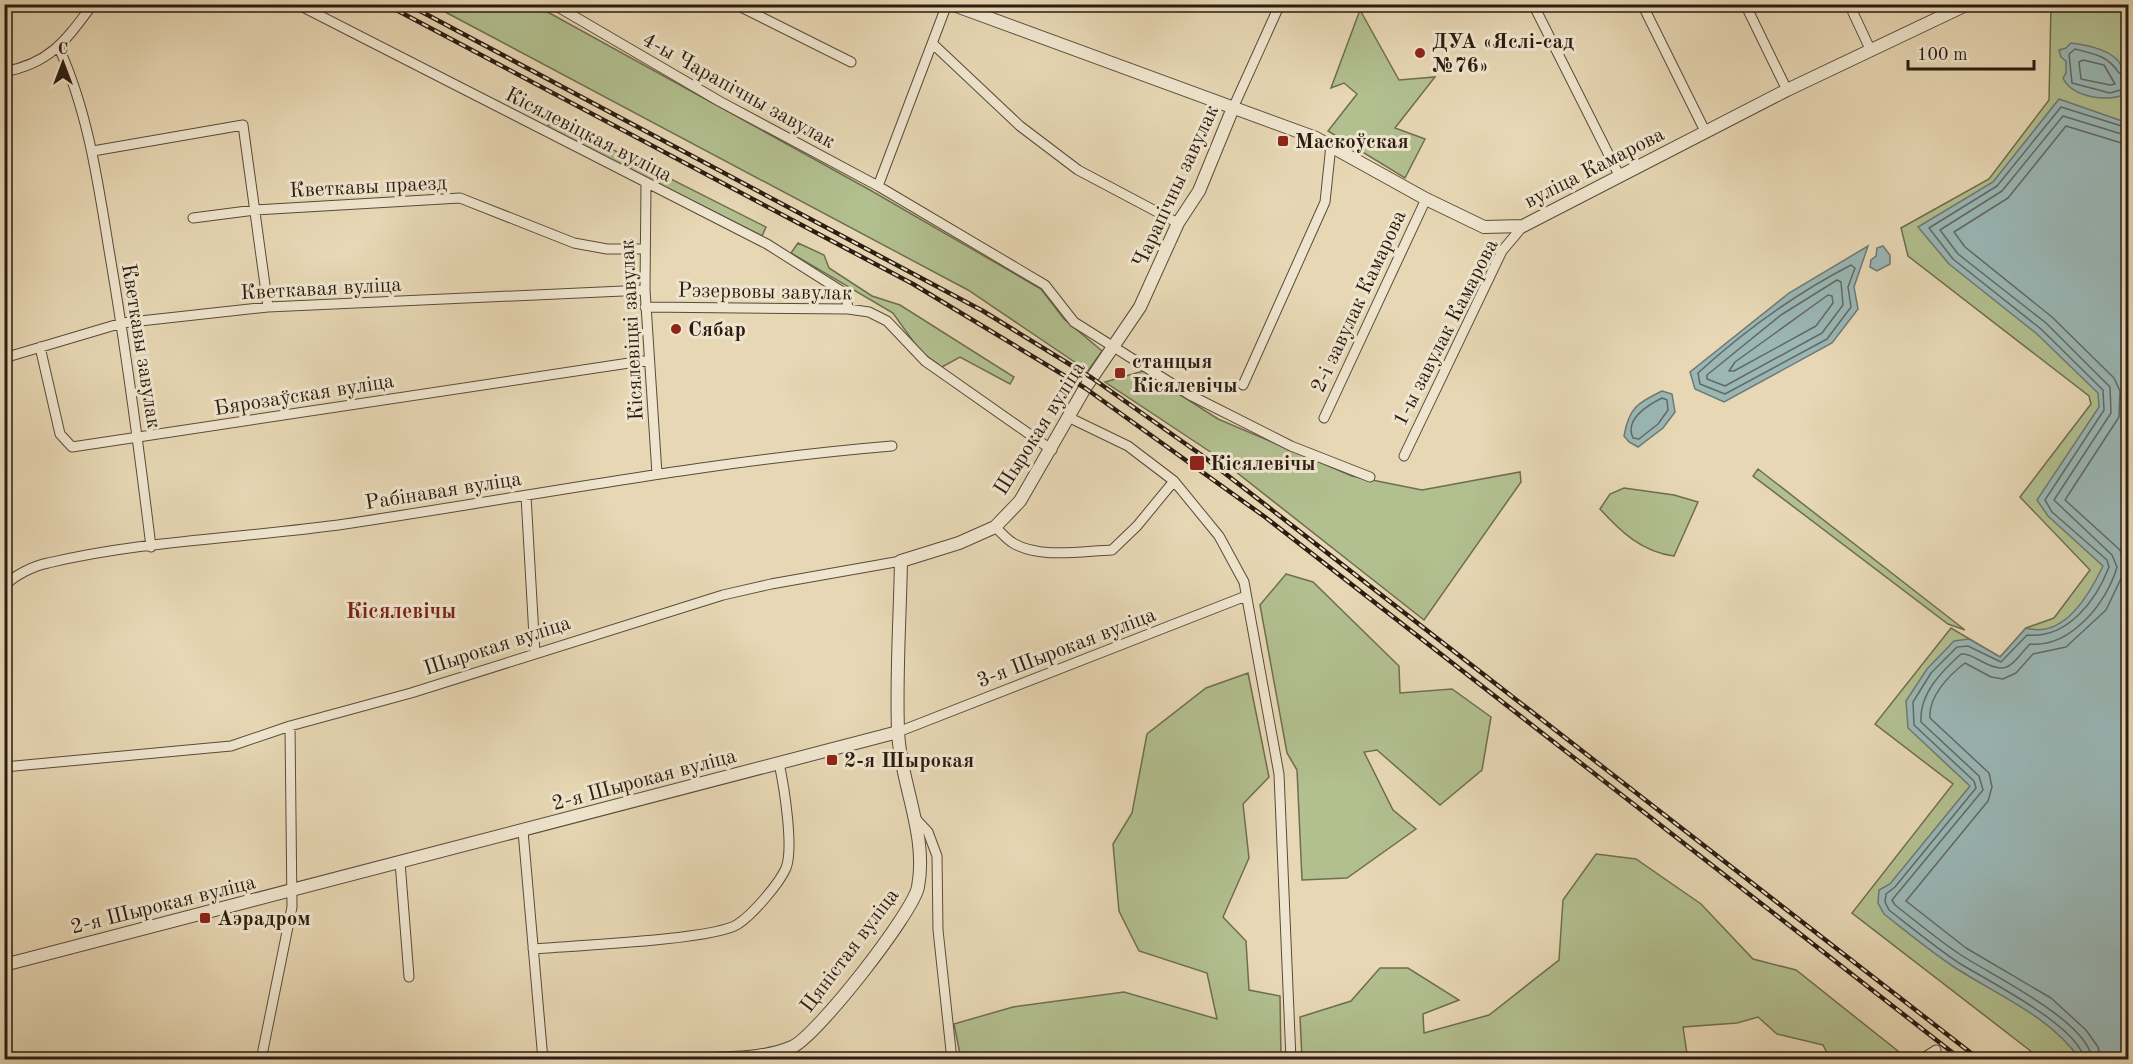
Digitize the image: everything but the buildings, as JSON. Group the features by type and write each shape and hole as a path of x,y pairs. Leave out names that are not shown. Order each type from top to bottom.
{"street":[{"path":"4,72 28,68 59,48 93,4"},
{"name":"Кісялевіцкая вуліца","path":"297,4 767,244 846,294 848,309"},
{"name":"4-ы Чарапічны завулак","path":"553,4 719,101 878,186 1045,285 1074,322 1247,426 1370,477"},
{"path":"735,4 851,62"},
{"path":"878,186 949,4"},
{"name":"вуліца Камарова","path":"949,4 1331,145 1426,199 1484,227 1523,226 1787,90 1968,4"},
{"name":"Чарапічны завулак","path":"1114,348 1140,307 1178,223 1199,191 1280,4"},
{"path":"1533,4 1619,175"},
{"path":"1641,4 1705,131"},
{"path":"1745,4 1787,90"},
{"path":"1849,4 1871,51"},
{"path":"933,44 1020,126 1078,171 1178,223"},
{"name":"Кветкавы завулак","path":"59,48 70,74 93,151 122,323 151,547"},
{"path":"93,151 243,125 268,308"},
{"path":"1243,385 1325,202 1331,145"},
{"name":"Кісялевіцкі завулак","path":"646,184 645,307 657,474"},
{"name":"Кветкавы праезд","path":"193,218 255,210 460,198 574,243 607,249 644,249"},
{"name":"2-і завулак Камарова","path":"1324,418 1426,199"},
{"name":"1-ы завулак Камарова","path":"1404,456 1502,251 1523,226"},
{"name":"Кветкавая вуліца","path":"4,358 122,323 268,308 645,290"},
{"name":"Рэзервовы завулак","path":"645,307 848,309 869,312 887,321 925,361 1052,450"},
{"name":"Бярозаўская вуліца","path":"40,347 60,434 72,447 649,360"},
{"name":"Шырокая вуліца","path":"4,767 231,746 290,726 411,693 723,595 901,561 959,543 995,527 1020,501 1052,450 1088,384 1114,348"},
{"path":"1070,418 1128,446 1174,481 1225,546 1244,582 1279,774 1291,1059"},
{"name":"Рабінавая вуліца","path":"4,586 12,578 46,563 151,547 342,524 657,474 802,454 892,446"},
{"name":"Шырокая вуліца","path":"995,527 1011,542 1024,548 1055,551 1112,550 1137,526 1174,481"},
{"path":"526,496 535,654"},
{"name":"Цяністая вуліца","path":"693,1059 784,1050 800,1043 816,1028 903,918 914,900 921,865 915,818 898,732 901,561"},
{"name":"3-я Шырокая вуліца","path":"898,732 1246,596"},
{"path":"261,1059 292,908 293,824 290,726"},
{"name":"2-я Шырокая вуліца","path":"4,965 898,732"},
{"path":"533,949 695,935 737,925 765,897 786,867 789,837 779,763"},
{"path":"915,818 928,832 937,856 938,930 952,1059"},
{"path":"522,831 543,1059"},
{"path":"400,862 409,977"},
{"path":"1920,1059 1936,1050"}],"green space":[{"path":"432,5 535,5 870,190 1041,289 1064,319 1102,351 1088,371 968,290"},
{"path":"2051,5 2128,5 2128,1059 2041,1059 1852,913 1953,784 1875,724 1951,628 2000,657 2026,628 2054,618 2090,570 2020,497 2091,404 2089,396 1908,256 1901,228 1989,179 2049,100"},
{"path":"1360,10 1399,80 1435,77 1395,128 1425,139 1405,178 1328,131 1357,94 1344,83 1331,88"},
{"path":"552,119 766,227 762,236 547,128"},
{"path":"798,243 824,255 829,268 872,296 900,305 1014,377 1010,384 960,357 942,367 920,351 893,313 791,253"},
{"path":"1143,371 1218,419 1352,476 1422,490 1520,472 1521,482 1424,620 1212,453 1105,382"},
{"path":"1758,469 1965,630 1948,624 1753,476"},
{"path":"1624,488 1674,495 1698,502 1674,556 1662,554 1633,540 1600,509 1610,494"},
{"path":"1286,574 1313,582 1399,666 1400,693 1452,689 1491,717 1482,770 1440,805 1377,750 1364,752 1393,810 1416,829 1347,878 1302,880 1297,770 1287,753 1260,605"},
{"path":"1248,673 1269,777 1243,804 1249,858 1223,917 1246,941 1249,990 1280,996 1281,1059 961,1059 954,1024 1013,1007 1124,992 1217,1019 1207,973 1139,951 1119,911 1113,844 1132,813 1147,734 1206,688"},
{"path":"1596,854 1636,859 1701,904 1753,959 1796,970 1908,1059 1830,1059 1823,1045 1777,1034 1758,1017 1737,1023 1683,1027 1687,1054 1773,1054 1783,1059 1302,1059 1300,1017 1351,1001 1380,968 1408,968 1459,1000 1423,1014 1424,1033 1489,1015 1559,960 1563,900"}],"water":[{"path":"2071,43 2093,47 2114,57 2122,68 2128,70 2128,93 2112,98 2092,97 2068,85 2063,78 2066,73 2066,61 2061,57 2059,50"},
{"path":"2059,99 2128,123 2128,1059 2080,1059 2053,1030 2038,1018 1954,967 1884,914 1878,903 1879,890 1890,884 1970,786 1908,728 1906,701 1927,669 1954,641 1969,639 2000,657 2026,628 2040,630 2063,621 2083,601 2103,566 2048,516 2037,500 2099,407 2098,393 2037,334 1949,264 1918,227 1993,182"},
{"path":"1868,246 1854,287 1858,309 1832,343 1724,402 1695,389 1690,372 1789,293"},
{"path":"1883,246 1890,255 1890,264 1877,271 1870,267 1871,260 1876,256 1877,248"},
{"path":"1662,391 1672,394 1675,412 1663,428 1638,447 1624,436 1629,419 1640,403"}],"railway":[{"path":"385,4 913,284 1085,388 1265,517 1962,1060"},
{"path":"407,4 983,311 1092,378 1200,454 1980,1060"}],"place":[{"name":"ДУА «Яслі-сад №76»","path":"1420,53"},
{"name":"Маскоўская","path":"1283,141"},
{"name":"Сябар","path":"676,329"},
{"name":"станцыя Кісялевічы","path":"1120,373"},
{"name":"Кісялевічы","path":"1197,463"},
{"name":"2-я Шырокая","path":"832,760"},
{"name":"Аэрадром","path":"205,918"}],"district":[{"name":"Кісялевічы","path":"401,610"}]}
